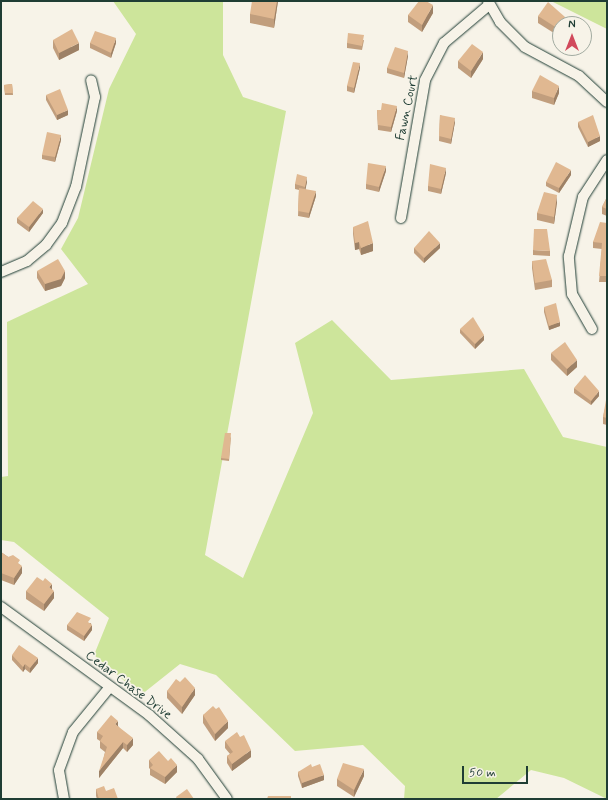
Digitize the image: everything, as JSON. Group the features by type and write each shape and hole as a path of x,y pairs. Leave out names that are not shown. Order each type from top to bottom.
{"street":[{"path":"489,3 525,48 579,76 607,102"},
{"name":"Fawn Court","path":"401,218 425,80 444,43 470,18 489,3"},
{"path":"1,272 27,261 46,245 62,223 76,187 95,97 91,80"},
{"path":"592,329 572,294 569,256 583,197 607,160"},
{"name":"Cedar Chase Drive","path":"1,607 109,688 149,715 198,759 227,799"},
{"path":"64,799 59,770 72,732 109,688"}],"green space":[{"path":"113,1 223,1 223,55 243,97 286,111 205,555 243,578 313,413 295,343 332,320 391,380 524,369 563,437 607,447 607,799 564,778 531,770 496,799 404,799 405,786 363,745 295,751 216,675 180,664 141,695 94,655 109,618 14,542 1,540 1,477 8,476 7,322 88,284 61,249 78,218 109,89 136,34"},
{"path":"551,1 607,1 607,29 592,22 592,16 581,16"}],"building":[{"path":"252,1 277,1 274,19 250,14"},
{"path":"419,1 426,1 433,5 422,25 408,15"},
{"path":"548,2 564,16 552,16 552,25 538,16"},
{"path":"72,29 79,43 59,53 53,40"},
{"path":"95,31 116,38 111,53 90,43"},
{"path":"348,33 364,35 362,46 347,43"},
{"path":"472,44 483,52 471,71 458,61"},
{"path":"395,47 408,51 404,73 387,68"},
{"path":"353,62 360,63 354,88 347,86"},
{"path":"540,75 559,86 554,98 532,91"},
{"path":"12,84 13,93 5,93 4,85"},
{"path":"60,89 68,110 57,115 46,95"},
{"path":"382,103 397,106 391,127 378,125 377,110 381,110"},
{"path":"440,115 455,118 451,139 439,136"},
{"path":"593,115 600,136 588,142 578,122"},
{"path":"47,132 61,135 55,157 42,155"},
{"path":"556,162 571,170 559,188 546,182"},
{"path":"368,163 386,166 379,187 366,184"},
{"path":"430,164 446,168 441,189 428,186"},
{"path":"297,174 307,177 305,187 295,184"},
{"path":"299,188 316,191 309,213 298,211"},
{"path":"544,192 557,195 554,217 537,213"},
{"path":"607,197 607,209 602,207"},
{"path":"33,201 43,209 29,227 17,218"},
{"path":"368,221 373,243 361,248 359,242 355,243 353,227"},
{"path":"600,222 607,223 607,276 599,276 602,243 593,242"},
{"path":"534,229 547,229 550,251 533,250"},
{"path":"429,231 440,243 424,258 414,248"},
{"path":"58,259 65,271 61,279 45,284 37,271"},
{"path":"546,259 552,280 535,283 532,261"},
{"path":"556,303 560,322 549,326 544,307"},
{"path":"473,317 484,335 475,344 460,329"},
{"path":"565,342 577,360 567,369 551,353"},
{"path":"585,375 599,391 591,401 574,388"},
{"path":"607,400 607,418 603,417"},
{"path":"225,433 231,433 229,459 221,458"},
{"path":"1,552 8,557 13,555 20,560 18,563 22,566 14,578 1,573"},
{"path":"37,577 43,581 45,578 52,584 49,587 54,591 44,604 26,591"},
{"path":"77,612 91,618 88,622 92,625 84,636 67,625"},
{"path":"19,645 38,658 30,668 25,664 23,667 12,655"},
{"path":"185,677 195,688 182,707 167,691 176,679 180,682"},
{"path":"213,706 216,709 219,707 228,721 215,734 203,715"},
{"path":"111,715 118,721 115,724 133,738 127,745 123,742 99,771 107,747 100,741 103,736 97,732"},
{"path":"237,732 240,737 244,735 251,750 232,764 227,756 233,752 225,741"},
{"path":"159,751 168,761 171,758 177,765 165,777 150,768 153,765 149,760"},
{"path":"343,763 364,769 354,790 337,779"},
{"path":"311,764 312,767 320,764 324,775 302,783 298,772"},
{"path":"104,786 106,791 114,788 118,799 99,799 96,789"},
{"path":"187,789 194,799 177,799 176,797"},
{"path":"268,796 291,796 291,799 267,799"}]}
